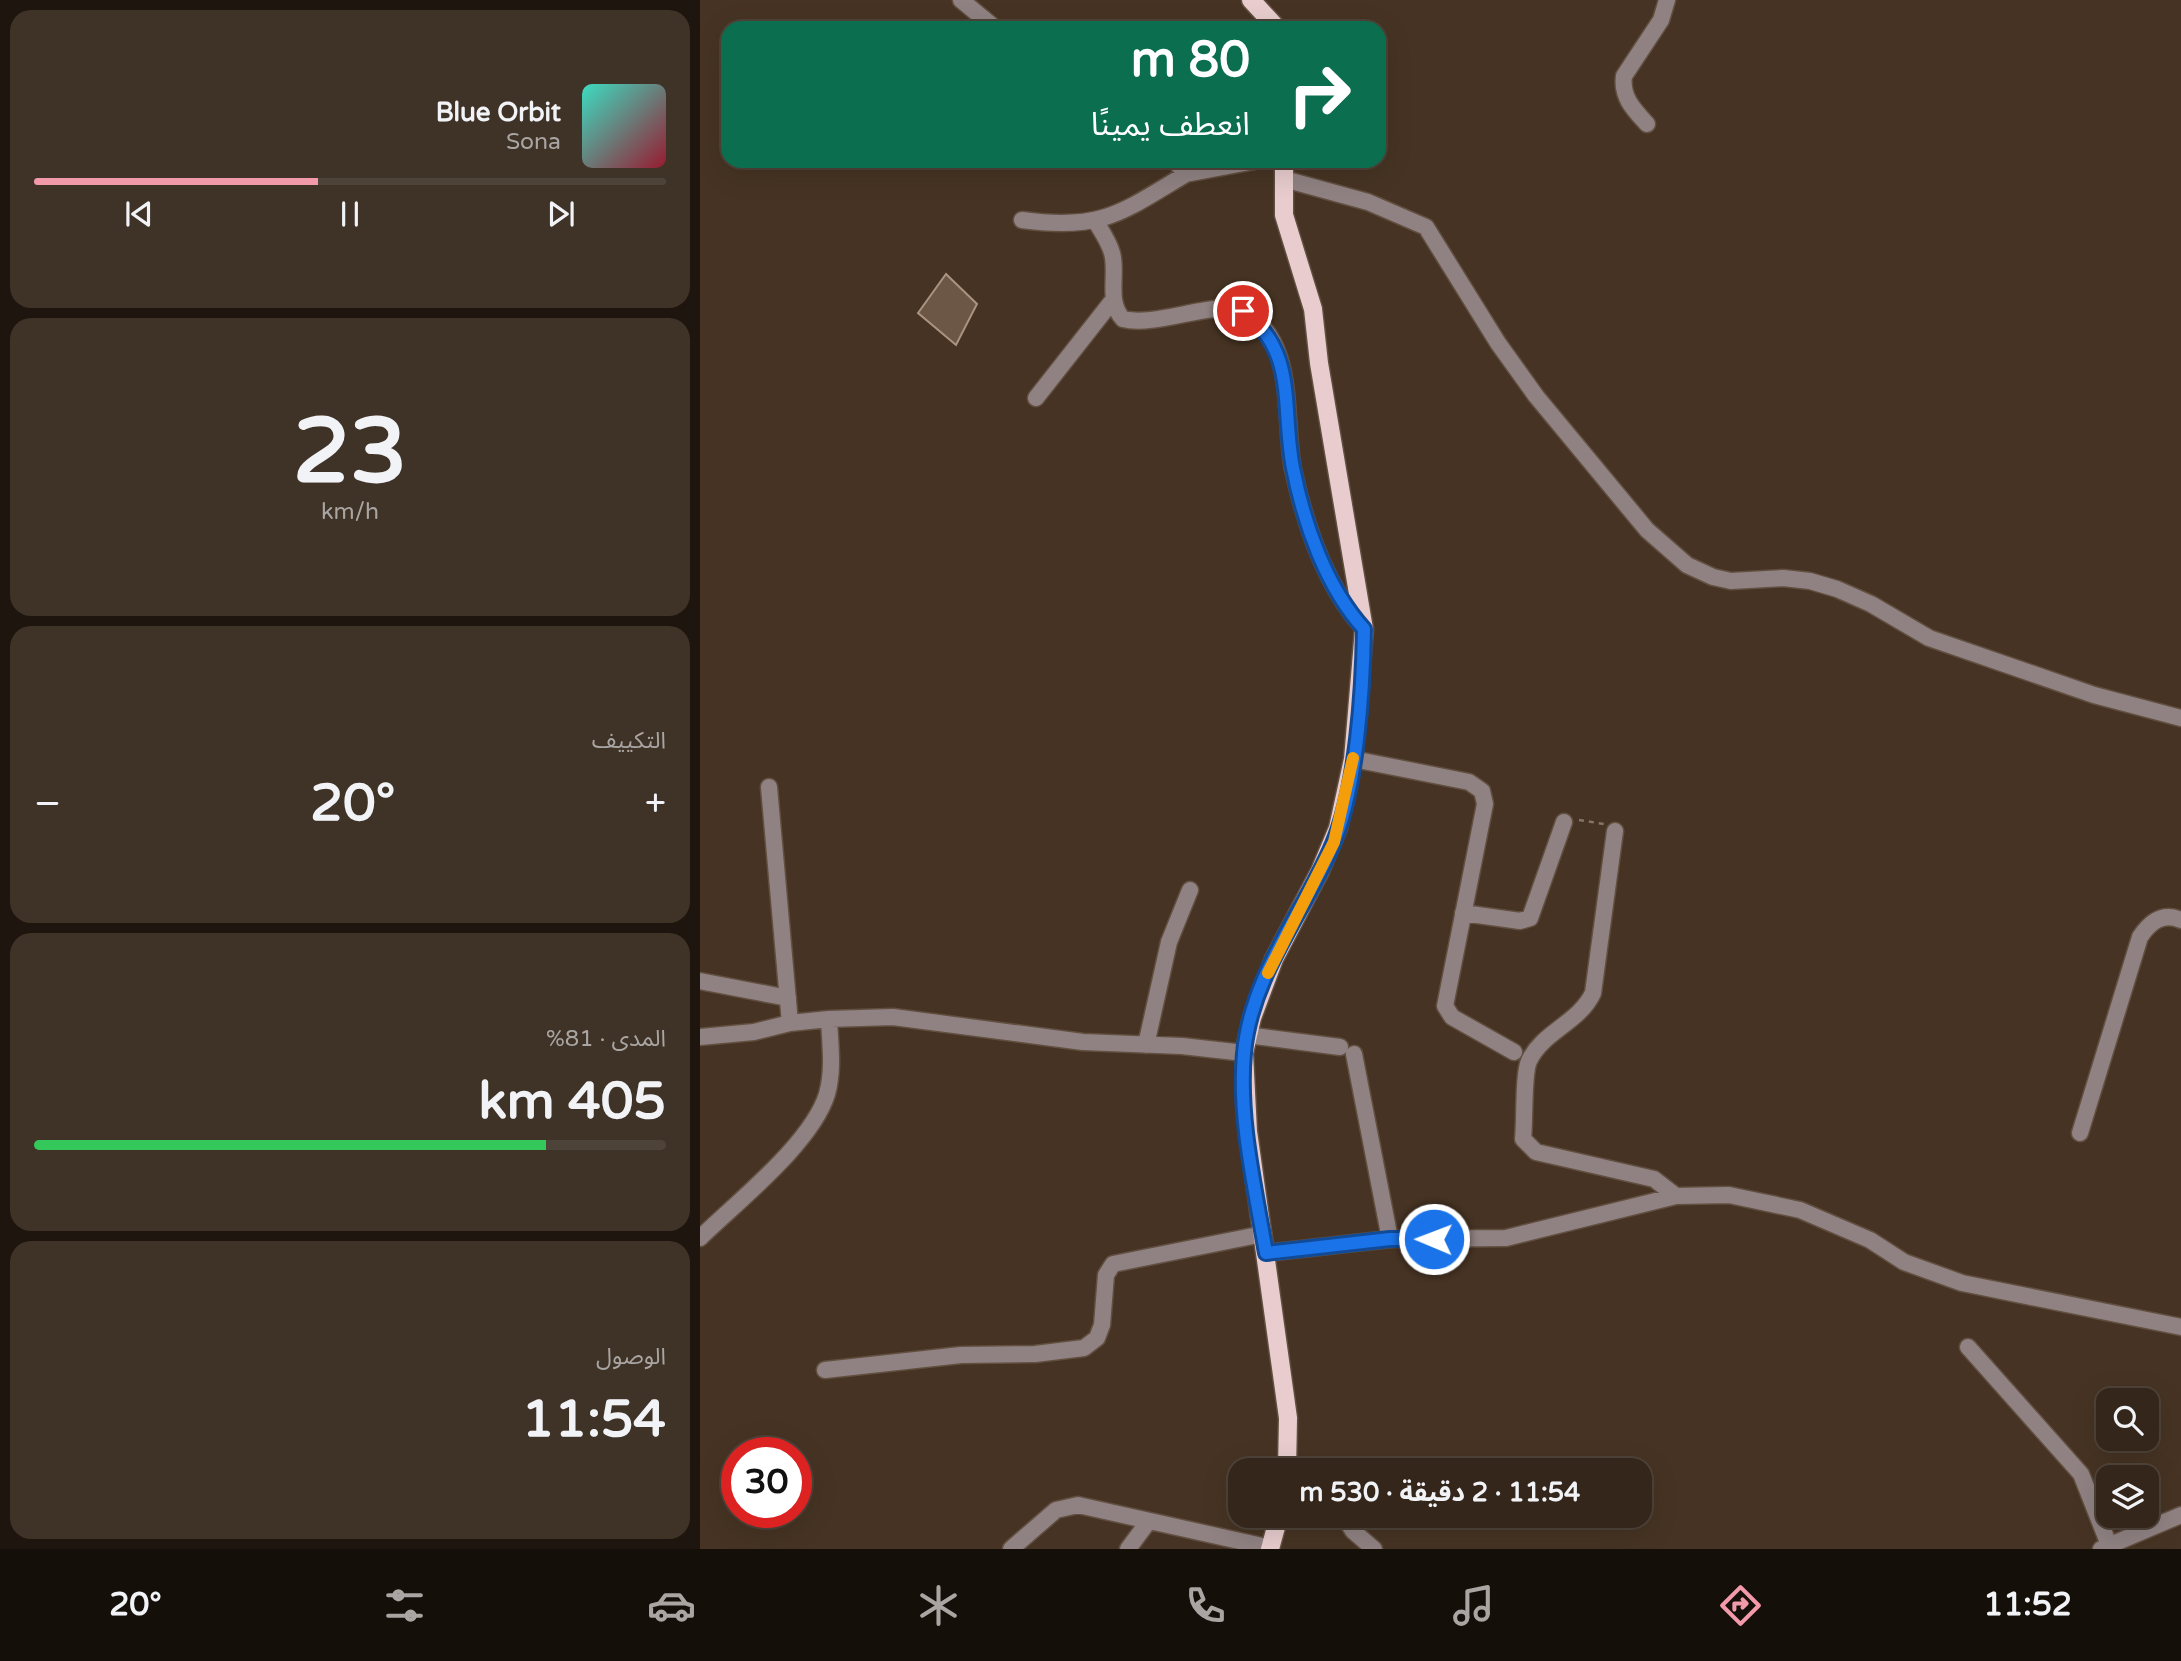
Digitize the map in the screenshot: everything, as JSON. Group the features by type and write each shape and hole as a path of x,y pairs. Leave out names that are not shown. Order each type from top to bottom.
{"main road":[{"path":"1251,0 1270,21"},
{"path":"1284,168 1284,215 1313,309 1319,363 1364,629 1353,759 1334,842 1274,959 1247,1035 1244,1053 1248,1131 1288,1418 1287,1458"},
{"path":"1271,1548 1276,1528"}],"street":[{"path":"961,0 986,21"},
{"path":"1647,124 1628,102 1624,76 1661,20 1667,0"},
{"path":"1022,220 1062,224 1096,222 1137,203 1179,168"},
{"path":"1284,179 1368,202 1426,226 1497,343 1536,396 1647,530 1687,565 1713,577 1731,581 1783,578 1828,586 1871,604 1929,638 2106,699 2181,718"},
{"path":"1096,222 1112,252 1116,310 1128,320 1149,320 1230,308 1243,311 1264,327 1273,340 1280,359 1289,440 1301,496 1338,597 1364,629"},
{"path":"1036,398 1114,300"},
{"path":"1353,759 1469,782 1482,791 1485,804 1445,1006 1452,1017 1514,1052"},
{"path":"769,787 790,1023"},
{"path":"1463,913 1520,921 1530,918 1564,822"},
{"path":"1615,831 1593,993 1583,1012 1542,1044 1528,1062 1523,1139 1536,1152 1654,1179 1676,1196"},
{"path":"1146,1045 1169,942 1190,890"},
{"path":"2080,1133 2140,937 2146,928 2162,917 2169,915 2181,920"},
{"path":"700,981 788,998"},
{"path":"700,1037 754,1032 790,1023 893,1017 1062,1040 1244,1053"},
{"path":"700,1238 791,1149 819,1112 830,1079 829,1019"},
{"path":"1247,1035 1347,1050 1390,1239"},
{"path":"1266,1253 1390,1239 1506,1238 1676,1196 1729,1195 1766,1200 1839,1225 1904,1262 1962,1283 2181,1327"},
{"path":"825,1370 961,1355 1035,1353 1084,1348 1097,1338 1102,1325 1106,1275 1113,1264 1263,1234"},
{"path":"1968,1347 2081,1474 2105,1547 2181,1515"},
{"path":"1011,1549 1040,1520 1066,1506 1078,1505 1271,1548"},
{"path":"1128,1549 1148,1522"},
{"path":"1351,1528 1374,1549"}],"path":[{"path":"1564,822 1598,821 1615,831"}],"building":[{"path":"946,274 977,304 956,345 918,313"}],"slow traffic":[{"path":"1268,973 1334,842 1353,758"}],"route":[{"path":"1243,311 1264,327 1273,340 1280,359 1293,470 1301,496 1338,597 1364,629 1363,667 1353,759 1338,828 1320,871 1274,959 1252,1018 1244,1053 1248,1131 1266,1253 1390,1239 1434,1239"}]}
